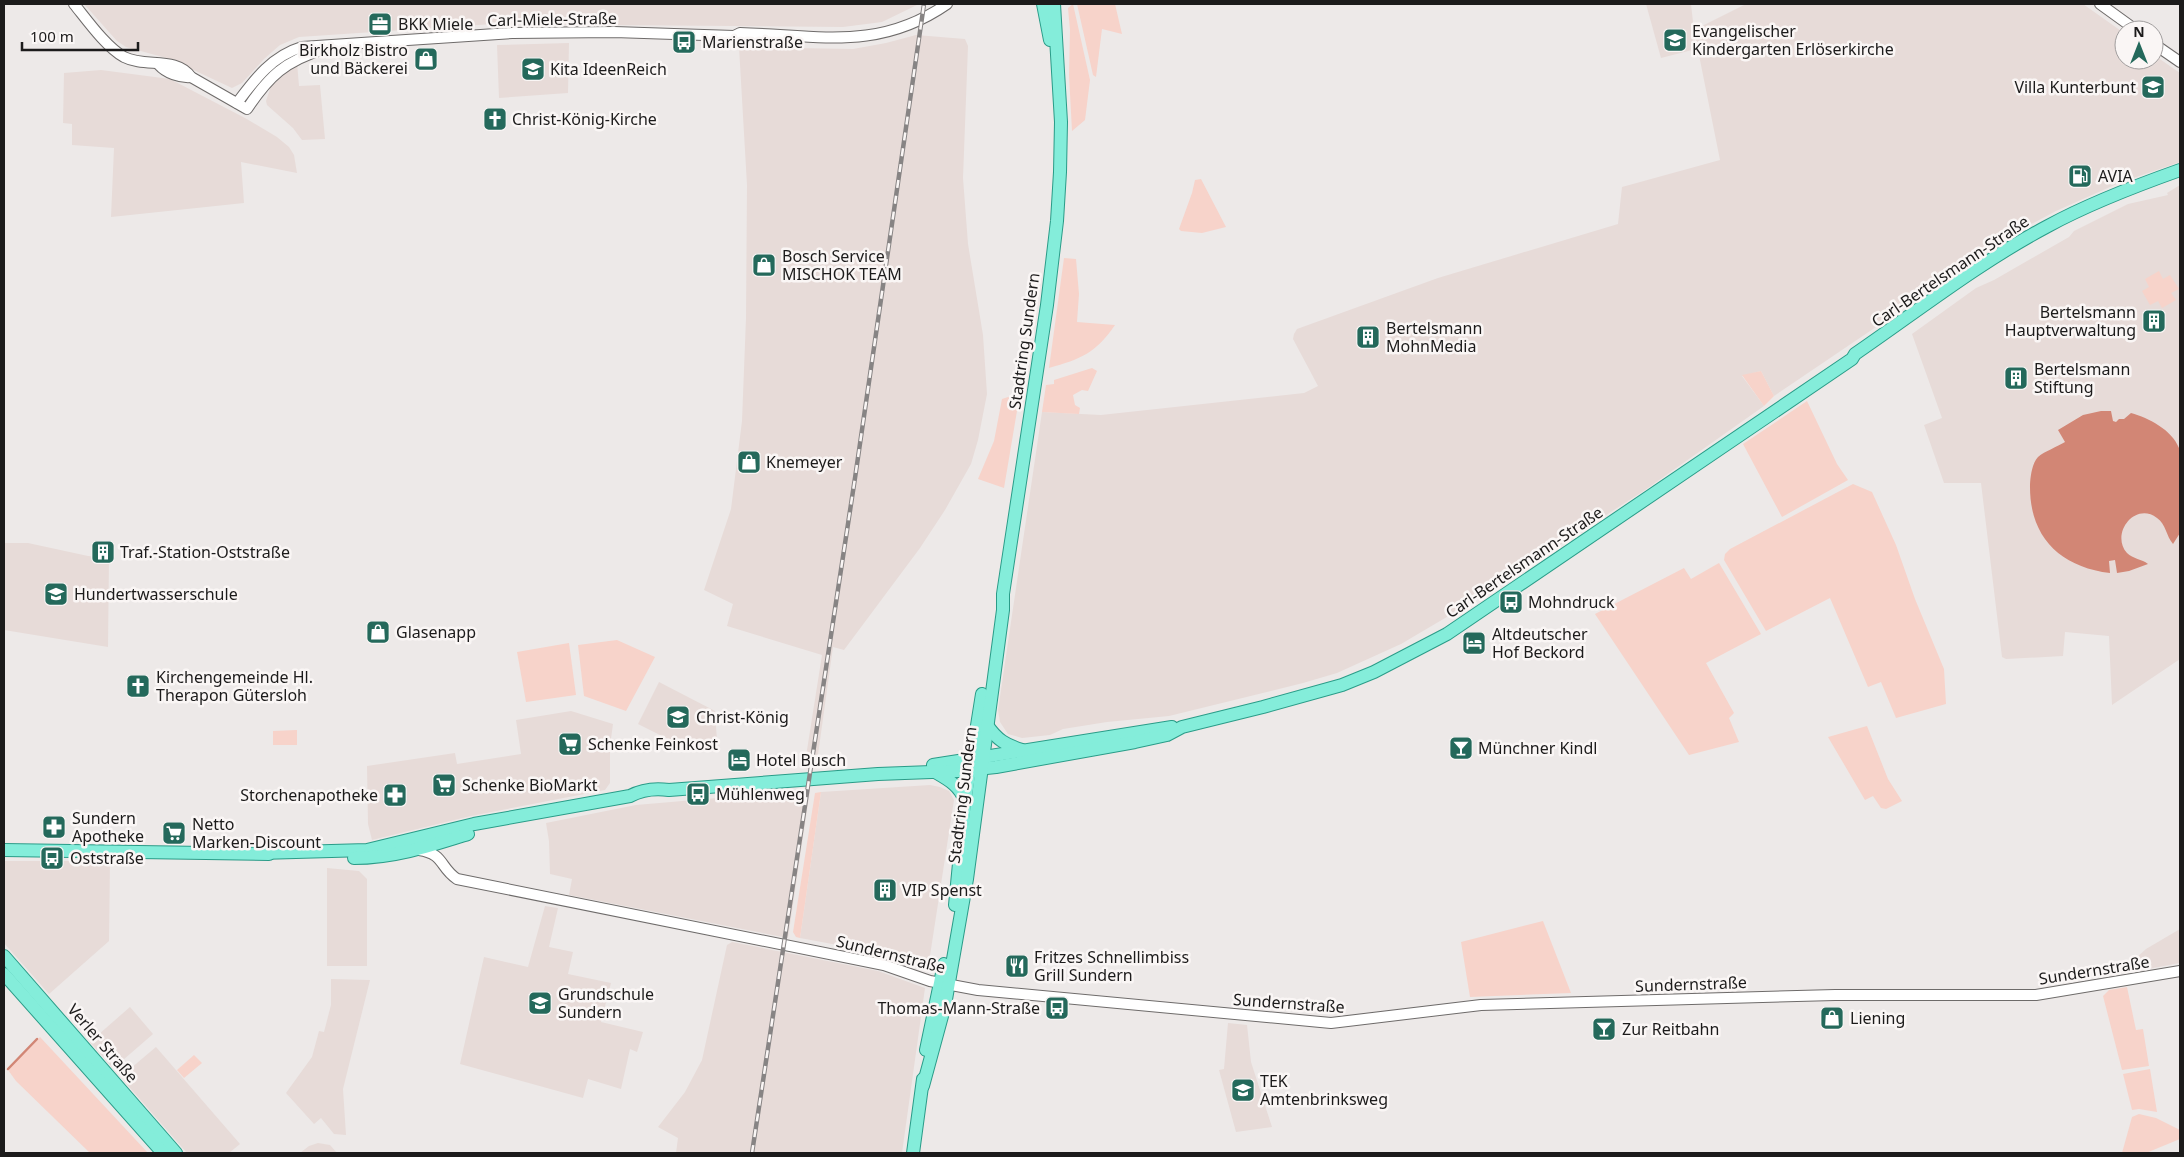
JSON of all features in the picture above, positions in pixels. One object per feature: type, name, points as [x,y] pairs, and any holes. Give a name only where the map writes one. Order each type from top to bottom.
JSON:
[{"type":"main road","name":"Stadtring Sundern","points":[[1043,4],[1059,91]]},
{"type":"main road","name":"Stadtring Sundern","points":[[913,1153],[923,1086],[939,1032],[955,908],[965,801],[987,725],[1003,610],[1003,594],[1047,305],[1057,221],[1060,172],[1059,91],[1054,4]]},
{"type":"main road","name":"Carl-Bertelsmann-Straße","points":[[1853,359],[1856,354],[1962,279],[2034,234],[2115,194],[2180,170]]},
{"type":"main road","name":"Carl-Bertelsmann-Straße","points":[[878,774],[935,772],[977,764],[1023,751],[1164,727],[1182,727],[1342,685],[1381,668],[1447,634],[1853,359],[1860,357],[1966,284],[2036,240],[2088,214],[2180,177]]},
{"type":"main road","name":"Stadtring Sundern","points":[[944,984],[967,879],[989,650],[997,609],[1003,594]]},
{"type":"main road","points":[[987,725],[1001,741],[1023,751]]},
{"type":"main road","name":"Carl-Bertelsmann-Straße","points":[[260,853],[367,850],[474,824],[630,796],[659,795],[669,790],[878,774],[977,764],[1135,742],[1167,735],[1182,727]]},
{"type":"main road","points":[[935,772],[953,782],[962,792],[965,801]]},
{"type":"main road","name":"Carl-Bertelsmann-Straße","points":[[4,850],[260,853],[372,858],[419,850],[530,815]]},
{"type":"main road","name":"Verler Straße","points":[[4,956],[176,1153]]},
{"type":"main road","name":"Verler Straße","points":[[4,974],[163,1153]]},
{"type":"street","points":[[74,4],[116,52],[131,60],[159,65],[166,63],[187,71],[191,77],[237,103]]},
{"type":"street","name":"Carl-Miele-Straße","points":[[928,15],[938,4]]},
{"type":"street","name":"Carl-Miele-Straße","points":[[340,45],[304,55],[287,64],[276,72],[263,86],[247,109],[237,103],[264,69],[281,56],[302,47],[522,32],[614,32],[734,36],[740,33],[784,34],[795,38],[843,38],[876,35],[902,27],[947,4]]},
{"type":"street","points":[[2100,4],[2122,20]]},
{"type":"street","points":[[2164,51],[2180,62]]},
{"type":"street","name":"Sundernstraße","points":[[419,850],[437,855],[449,872],[457,879],[884,965],[944,984],[1036,996],[1331,1023],[1482,1005],[1820,995],[2036,995],[2180,971]]},
{"type":"shaded area","points":[[84,4],[919,4],[882,22],[843,27],[493,24],[299,37],[280,45],[242,83],[232,88],[170,59],[126,47],[117,41]]},
{"type":"shaded area","points":[[1073,4],[1090,80],[1085,120],[1072,131],[1068,8]]},
{"type":"shaded area","points":[[1077,4],[1115,4],[1122,34],[1102,29],[1096,77],[1093,75]]},
{"type":"shaded area","name":"Evangelischer Kindergarten Erlöserkirche","points":[[1646,4],[1691,4],[1696,49],[1661,58]]},
{"type":"shaded area","points":[[1746,4],[2083,4],[2114,26],[2114,70],[2164,70],[2164,62],[2180,73],[2180,162],[2119,183],[2056,211],[2018,231],[1774,396],[1761,371],[1742,376],[1764,406],[1645,490],[1457,611],[1401,644],[1337,673],[1169,716],[1107,722],[1063,729],[1050,735],[1022,738],[1008,734],[1000,722],[998,710],[1042,412],[1101,415],[1304,393],[1318,386],[1293,339],[1297,329],[1438,278],[1618,224],[1622,187],[1720,160],[1694,30]]},
{"type":"shaded area","points":[[916,35],[965,39],[968,46],[963,178],[968,244],[983,335],[987,394],[971,464],[945,510],[920,548],[844,650],[833,647],[816,769],[804,769],[822,655],[727,626],[733,604],[704,590],[731,509],[742,421],[746,318],[747,185],[739,47],[853,49]]},
{"type":"shaded area","name":"Kita IdeenReich","points":[[569,43],[568,93],[499,98],[497,45]]},
{"type":"shaded area","points":[[297,63],[299,86],[320,85],[325,139],[302,140],[293,128],[267,105],[266,101],[271,86]]},
{"type":"shaded area","points":[[101,70],[170,79],[245,118],[277,137],[289,147],[294,155],[297,173],[241,162],[244,203],[111,217],[114,148],[72,145],[72,124],[63,123],[64,73]]},
{"type":"shaded area","points":[[1201,179],[1226,227],[1202,233],[1181,231],[1179,229],[1195,180]]},
{"type":"shaded area","points":[[2180,185],[2180,659],[2112,705],[2109,636],[2065,632],[2063,656],[2006,659],[2002,657],[1981,483],[1944,483],[1924,425],[1942,418],[1912,334],[1976,288],[1994,280],[2069,237],[2074,231],[2128,204],[2168,195],[2167,193]]},
{"type":"shaded area","points":[[1064,258],[1076,259],[1079,294],[1077,322],[1115,325],[1108,335],[1087,354],[1049,368]]},
{"type":"shaded area","points":[[2159,271],[2163,279],[2170,275],[2179,289],[2171,293],[2176,300],[2162,308],[2158,301],[2150,305],[2142,291],[2149,287],[2145,279]]},
{"type":"shaded area","points":[[1092,368],[1097,371],[1088,391],[1082,390],[1073,395],[1075,405],[1080,408],[1079,414],[1042,412],[1046,385],[1054,384],[1054,380]]},
{"type":"shaded area","points":[[1761,371],[1774,396],[1764,406],[1742,375]]},
{"type":"shaded area","points":[[1020,393],[1004,488],[978,479],[994,441],[1002,399]]},
{"type":"shaded area","points":[[1807,401],[1837,464],[1848,480],[1782,517],[1743,444]]},
{"type":"shaded area","points":[[2111,411],[2113,421],[2116,422],[2119,419],[2124,419],[2131,413],[2145,418],[2165,430],[2171,436],[2179,448],[2180,454],[2180,533],[2173,544],[2162,523],[2157,518],[2149,514],[2133,517],[2123,529],[2121,537],[2123,545],[2129,555],[2148,564],[2117,573],[2115,560],[2109,561],[2110,573],[2092,570],[2063,557],[2042,535],[2031,505],[2030,479],[2033,467],[2038,457],[2065,442],[2058,430],[2083,415]]},
{"type":"shaded area","points":[[1853,484],[1872,492],[1896,545],[1915,599],[1944,669],[1946,704],[1896,718],[1881,682],[1868,687],[1830,598],[1766,631],[1724,560],[1725,554],[1730,549]]},
{"type":"shaded area","name":"Hundertwasserschule","points":[[4,543],[28,543],[88,556],[109,558],[108,647],[4,630]]},
{"type":"shaded area","points":[[1719,563],[1761,634],[1706,663],[1734,713],[1729,718],[1739,742],[1689,755],[1595,614],[1684,568],[1691,579]]},
{"type":"shaded area","points":[[617,640],[655,657],[626,711],[584,696],[578,645]]},
{"type":"shaded area","points":[[569,643],[576,695],[526,702],[517,652]]},
{"type":"shaded area","name":"Christ-König","points":[[659,682],[715,711],[717,741],[672,741],[638,724]]},
{"type":"shaded area","points":[[571,711],[613,724],[610,746],[610,783],[605,790],[471,816],[372,840],[368,824],[367,766],[455,753],[457,764],[521,754],[516,720]]},
{"type":"shaded area","points":[[1867,726],[1888,779],[1902,801],[1886,809],[1881,808],[1873,796],[1865,800],[1828,737]]},
{"type":"shaded area","points":[[297,730],[297,745],[273,745],[273,731]]},
{"type":"shaded area","points":[[930,785],[949,791],[954,800],[929,962],[800,938],[821,792]]},
{"type":"shaded area","points":[[810,790],[788,938],[569,895],[572,879],[550,874],[549,841],[546,823],[636,805]]},
{"type":"shaded area","points":[[821,792],[800,938],[796,937],[793,932],[815,793]]},
{"type":"shaded area","points":[[4,861],[110,861],[109,941],[49,994],[4,943]]},
{"type":"shaded area","points":[[327,868],[359,871],[367,879],[367,966],[327,966]]},
{"type":"shaded area","name":"Grundschule Sundern","points":[[545,906],[558,908],[549,947],[573,952],[568,974],[611,983],[601,1022],[643,1032],[637,1052],[630,1049],[621,1089],[588,1079],[583,1098],[460,1064],[484,957],[528,967]]},
{"type":"shaded area","points":[[1543,921],[1571,993],[1470,997],[1461,942]]},
{"type":"shaded area","points":[[2180,929],[2180,963],[2137,971],[2133,968],[2134,960],[2146,949]]},
{"type":"shaded area","points":[[732,942],[878,971],[925,988],[902,1153],[676,1153],[678,1138],[658,1127],[685,1092],[702,1060],[727,945]]},
{"type":"shaded area","points":[[331,979],[370,980],[343,1089],[346,1135],[334,1134],[321,1118],[314,1124],[286,1093],[312,1057],[319,1031],[324,1032],[331,1005]]},
{"type":"shaded area","points":[[2127,987],[2136,1030],[2143,1029],[2149,1066],[2122,1070],[2103,996],[2109,990]]},
{"type":"shaded area","points":[[130,1007],[153,1034],[116,1066],[112,1067],[90,1042]]},
{"type":"shaded area","name":"TEK Amtenbrinksweg","points":[[1228,1023],[1247,1025],[1251,1062],[1272,1127],[1236,1132],[1219,1070],[1224,1069]]},
{"type":"shaded area","points":[[40,1037],[148,1153],[90,1153],[16,1081],[8,1070]]},
{"type":"shaded area","points":[[156,1047],[240,1144],[229,1153],[187,1153],[124,1081],[124,1074]]},
{"type":"shaded area","points":[[194,1055],[202,1063],[184,1078],[177,1070]]},
{"type":"shaded area","points":[[2150,1069],[2157,1112],[2139,1109],[2132,1110],[2123,1074]]},
{"type":"shaded area","points":[[2139,1114],[2156,1118],[2180,1130],[2180,1139],[2146,1153],[2122,1153],[2132,1117]]},
{"type":"shaded area","points":[[318,1143],[330,1145],[337,1153],[300,1153],[309,1146]]},
{"type":"waterway","points":[[8,1069],[37,1039]]},
{"type":"railway","points":[[752,1153],[855,478],[924,4]]},
{"type":"place","name":"BKK Miele","points":[[380,24]]},
{"type":"place","name":"Evangelischer Kindergarten Erlöserkirche","points":[[1675,40]]},
{"type":"place","name":"Marienstraße","points":[[684,42]]},
{"type":"place","name":"Birkholz Bistro und Bäckerei","points":[[426,59]]},
{"type":"place","name":"Kita IdeenReich","points":[[533,69]]},
{"type":"place","name":"Villa Kunterbunt","points":[[2153,87]]},
{"type":"place","name":"Christ-König-Kirche","points":[[495,119]]},
{"type":"place","name":"AVIA","points":[[2080,176]]},
{"type":"place","name":"Bosch Service MISCHOK TEAM","points":[[764,265]]},
{"type":"place","name":"Bertelsmann Hauptverwaltung","points":[[2154,321]]},
{"type":"place","name":"Bertelsmann MohnMedia","points":[[1368,337]]},
{"type":"place","name":"Bertelsmann Stiftung","points":[[2016,378]]},
{"type":"place","name":"Knemeyer","points":[[749,462]]},
{"type":"place","name":"Traf.-Station-Oststraße","points":[[103,552]]},
{"type":"place","name":"Hundertwasserschule","points":[[56,594]]},
{"type":"place","name":"Mohndruck","points":[[1511,602]]},
{"type":"place","name":"Glasenapp","points":[[378,632]]},
{"type":"place","name":"Altdeutscher Hof Beckord","points":[[1474,643]]},
{"type":"place","name":"Kirchengemeinde Hl. Therapon Gütersloh","points":[[138,686]]},
{"type":"place","name":"Christ-König","points":[[678,717]]},
{"type":"place","name":"Schenke Feinkost","points":[[570,744]]},
{"type":"place","name":"Münchner Kindl","points":[[1461,748]]},
{"type":"place","name":"Hotel Busch","points":[[739,760]]},
{"type":"place","name":"Schenke BioMarkt","points":[[444,785]]},
{"type":"place","name":"Mühlenweg","points":[[698,794]]},
{"type":"place","name":"Storchenapotheke","points":[[395,795]]},
{"type":"place","name":"Sundern Apotheke","points":[[54,827]]},
{"type":"place","name":"Netto Marken-Discount","points":[[174,833]]},
{"type":"place","name":"Oststraße","points":[[52,858]]},
{"type":"place","name":"VIP Spenst","points":[[885,890]]},
{"type":"place","name":"Fritzes Schnellimbiss Grill Sundern","points":[[1017,966]]},
{"type":"place","name":"Grundschule Sundern","points":[[540,1003]]},
{"type":"place","name":"Thomas-Mann-Straße","points":[[1057,1008]]},
{"type":"place","name":"Liening","points":[[1832,1018]]},
{"type":"place","name":"Zur Reitbahn","points":[[1604,1029]]},
{"type":"place","name":"TEK Amtenbrinksweg","points":[[1243,1090]]}]
